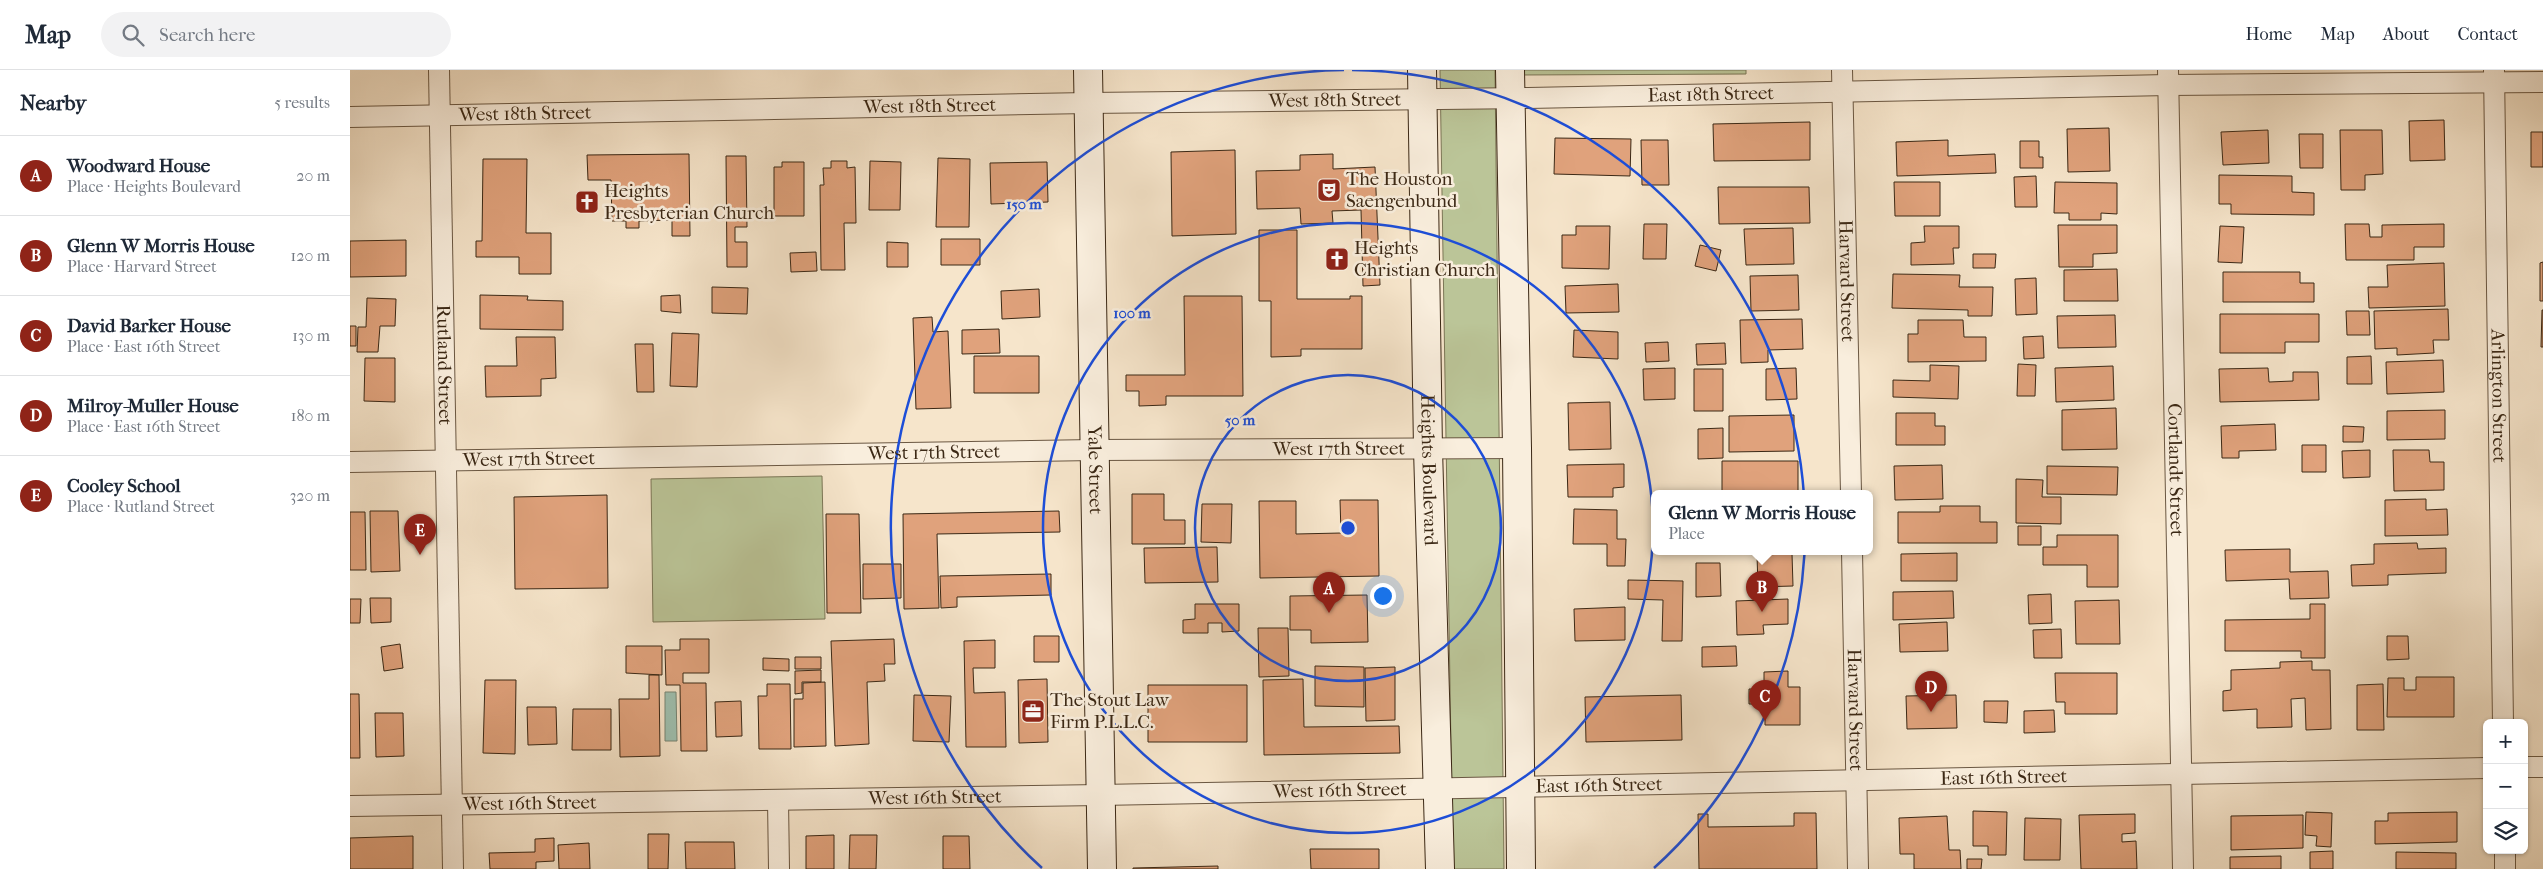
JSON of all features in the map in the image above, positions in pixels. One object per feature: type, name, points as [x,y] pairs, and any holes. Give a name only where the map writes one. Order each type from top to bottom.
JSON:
[{"type":"main road","name":"Yale Street","points":[[1088,70],[1102,869]]},
{"type":"main road","name":"Heights Boulevard","points":[[1422,70],[1428,448],[1440,869]]},
{"type":"main road","points":[[1510,70],[1517,448],[1521,869]]},
{"type":"street","name":"Rutland Street","points":[[439,70],[453,869]]},
{"type":"street","name":"Harvard Street","points":[[1842,70],[1851,490]]},
{"type":"street","name":"East 18th Street","points":[[1510,98],[1843,91],[2168,78],[2494,76],[2543,82]]},
{"type":"street","name":"Arlington Street","points":[[2494,76],[2503,719]]},
{"type":"street","name":"Cortlandt Street","points":[[2168,78],[2183,869]]},
{"type":"street","name":"West 18th Street","points":[[350,117],[1088,103],[1510,98]]},
{"type":"street","name":"West 17th Street","points":[[350,462],[1094,450],[1517,448]]},
{"type":"street","name":"Harvard Street","points":[[1852,555],[1858,869]]},
{"type":"street","points":[[2528,767],[2543,767]]},
{"type":"street","name":"East 16th Street","points":[[1520,786],[2483,768]]},
{"type":"street","name":"West 16th Street","points":[[350,806],[1520,786]]},
{"type":"street","points":[[778,800],[779,869]]},
{"type":"street","points":[[2505,854],[2505,869]]},
{"type":"shaded area","points":[[1440,70],[1495,70],[1504,869],[1453,869]]},
{"type":"shaded area","points":[[1520,70],[1746,70],[1746,74],[1520,75]]},
{"type":"shaded area","points":[[822,476],[825,619],[653,622],[651,479]]},
{"type":"shaded area","points":[[665,692],[676,692],[677,741],[665,741]]},
{"type":"building","points":[[2444,120],[2445,160],[2410,161],[2409,121]]},
{"type":"building","points":[[1810,122],[1810,160],[1714,161],[1713,124]]},
{"type":"building","points":[[2109,128],[2110,171],[2068,172],[2067,129]]},
{"type":"building","points":[[2268,130],[2269,163],[2223,165],[2221,132]]},
{"type":"building","points":[[2340,130],[2382,130],[2383,174],[2365,175],[2365,190],[2341,190]]},
{"type":"building","points":[[2531,132],[2543,132],[2543,167],[2531,167]]},
{"type":"building","points":[[2299,134],[2323,134],[2323,168],[2300,168]]},
{"type":"building","points":[[1555,138],[1631,139],[1630,176],[1554,174]]},
{"type":"building","points":[[1641,140],[1668,140],[1669,185],[1642,185]]},
{"type":"building","points":[[1948,140],[1948,156],[1995,154],[1996,173],[1897,176],[1896,142]]},
{"type":"building","points":[[2020,141],[2039,141],[2039,157],[2043,157],[2043,168],[2020,168]]},
{"type":"building","points":[[1235,150],[1236,234],[1172,236],[1171,152]]},
{"type":"building","points":[[689,154],[690,236],[672,236],[672,220],[639,221],[639,228],[626,228],[626,221],[612,221],[611,180],[588,180],[587,155]]},
{"type":"building","points":[[1333,154],[1333,169],[1375,167],[1380,285],[1363,286],[1361,210],[1332,211],[1333,223],[1301,224],[1300,208],[1257,209],[1256,171],[1300,170],[1300,155]]},
{"type":"building","points":[[726,156],[746,156],[747,227],[735,227],[735,242],[747,242],[747,267],[727,267]]},
{"type":"building","points":[[938,158],[970,159],[969,227],[936,227]]},
{"type":"building","points":[[483,159],[527,159],[526,233],[551,233],[551,274],[519,274],[519,257],[476,257],[476,241],[482,241]]},
{"type":"building","points":[[831,161],[847,161],[847,168],[855,167],[856,223],[844,223],[845,270],[821,270],[820,185],[824,185],[823,168],[831,168]]},
{"type":"building","points":[[870,161],[901,162],[900,210],[869,210]]},
{"type":"building","points":[[782,162],[804,162],[804,216],[774,216],[774,167],[782,167]]},
{"type":"building","points":[[1047,162],[1048,202],[991,204],[990,163]]},
{"type":"building","points":[[2219,175],[2292,176],[2292,192],[2314,193],[2314,215],[2231,214],[2231,204],[2219,204]]},
{"type":"building","points":[[2036,176],[2037,207],[2015,207],[2014,177]]},
{"type":"building","points":[[1894,182],[1940,182],[1940,216],[1895,216]]},
{"type":"building","points":[[2055,182],[2117,183],[2117,214],[2101,213],[2101,220],[2069,220],[2069,213],[2054,213]]},
{"type":"building","points":[[1718,187],[1809,187],[1810,223],[1719,224]]},
{"type":"building","points":[[1644,224],[1667,224],[1666,259],[1643,259]]},
{"type":"building","points":[[2345,224],[2369,224],[2370,237],[2382,237],[2382,225],[2444,224],[2444,247],[2414,247],[2414,260],[2346,260]]},
{"type":"building","points":[[2058,225],[2117,225],[2117,253],[2093,254],[2093,267],[2059,267]]},
{"type":"building","points":[[1576,226],[1610,226],[1609,269],[1562,268],[1562,235],[1576,235]]},
{"type":"building","points":[[1924,226],[1959,226],[1959,248],[1953,248],[1954,264],[1911,265],[1911,243],[1925,242]]},
{"type":"building","points":[[2220,226],[2244,227],[2242,263],[2218,262]]},
{"type":"building","points":[[1793,228],[1794,264],[1746,265],[1744,229]]},
{"type":"building","points":[[1259,230],[1297,230],[1297,299],[1350,299],[1350,296],[1362,296],[1362,349],[1301,349],[1301,356],[1271,357],[1271,301],[1259,301]]},
{"type":"building","points":[[941,239],[980,239],[980,265],[941,265]]},
{"type":"building","points":[[406,240],[406,276],[350,277],[350,241]]},
{"type":"building","points":[[887,242],[908,243],[908,267],[887,267]]},
{"type":"building","points":[[1700,245],[1721,250],[1716,271],[1695,266]]},
{"type":"building","points":[[816,252],[817,271],[791,272],[790,253]]},
{"type":"building","points":[[1973,254],[1996,254],[1995,268],[1973,268]]},
{"type":"building","points":[[2543,262],[2543,301],[2540,301],[2540,263]]},
{"type":"building","points":[[2444,263],[2445,306],[2369,308],[2368,287],[2388,287],[2387,265]]},
{"type":"building","points":[[2117,269],[2118,301],[2064,301],[2064,270]]},
{"type":"building","points":[[2223,272],[2300,272],[2300,283],[2314,283],[2314,302],[2223,302]]},
{"type":"building","points":[[1893,274],[1960,275],[1959,287],[1993,287],[1992,316],[1968,316],[1968,310],[1892,308]]},
{"type":"building","points":[[1798,275],[1799,310],[1751,311],[1750,276]]},
{"type":"building","points":[[2036,278],[2037,314],[2016,315],[2015,279]]},
{"type":"building","points":[[1618,284],[1619,312],[1566,313],[1565,286]]},
{"type":"building","points":[[712,287],[748,288],[747,314],[712,313]]},
{"type":"building","points":[[1039,289],[1040,317],[1002,319],[1001,291]]},
{"type":"building","points":[[480,295],[528,296],[527,300],[563,301],[563,330],[480,329]]},
{"type":"building","points":[[680,295],[681,313],[661,311],[661,296]]},
{"type":"building","points":[[1184,296],[1242,296],[1243,396],[1166,396],[1166,405],[1139,406],[1139,391],[1126,391],[1126,375],[1185,375]]},
{"type":"building","points":[[367,298],[396,299],[395,326],[380,326],[378,352],[357,352],[358,327],[366,327]]},
{"type":"building","points":[[2448,309],[2449,340],[2433,340],[2434,353],[2397,355],[2397,348],[2375,349],[2374,311]]},
{"type":"building","points":[[2542,310],[2543,347],[2541,347]]},
{"type":"building","points":[[2346,311],[2369,311],[2370,335],[2347,335]]},
{"type":"building","points":[[2220,314],[2319,314],[2319,342],[2285,342],[2285,353],[2220,353]]},
{"type":"building","points":[[2115,315],[2116,347],[2058,348],[2057,316]]},
{"type":"building","points":[[932,317],[933,332],[948,331],[951,408],[916,409],[913,318]]},
{"type":"building","points":[[1802,319],[1803,349],[1768,350],[1768,362],[1741,363],[1740,320]]},
{"type":"building","points":[[1918,320],[1963,320],[1964,337],[1986,337],[1986,361],[1908,362],[1908,334],[1918,334]]},
{"type":"building","points":[[350,326],[356,326],[356,346],[350,346]]},
{"type":"building","points":[[999,329],[1000,353],[962,354],[962,330]]},
{"type":"building","points":[[1574,330],[1618,332],[1618,359],[1573,357]]},
{"type":"building","points":[[672,333],[699,334],[697,387],[670,386]]},
{"type":"building","points":[[2043,336],[2044,358],[2024,359],[2023,337]]},
{"type":"building","points":[[516,337],[555,337],[556,378],[541,379],[541,396],[486,397],[485,366],[517,366]]},
{"type":"building","points":[[1668,342],[1669,361],[1646,362],[1645,343]]},
{"type":"building","points":[[1725,343],[1726,364],[1697,365],[1696,344]]},
{"type":"building","points":[[635,344],[653,344],[654,392],[637,392]]},
{"type":"building","points":[[974,356],[1039,356],[1039,393],[974,393]]},
{"type":"building","points":[[2371,356],[2372,384],[2347,384],[2347,357]]},
{"type":"building","points":[[365,358],[395,358],[395,402],[364,401]]},
{"type":"building","points":[[2443,360],[2444,392],[2387,394],[2386,362]]},
{"type":"building","points":[[2018,364],[2036,365],[2035,396],[2017,396]]},
{"type":"building","points":[[1930,365],[1959,366],[1958,399],[1893,397],[1893,380],[1930,381]]},
{"type":"building","points":[[2113,366],[2114,400],[2056,402],[2055,368]]},
{"type":"building","points":[[1675,368],[1675,399],[1644,400],[1643,369]]},
{"type":"building","points":[[1796,368],[1797,399],[1766,400],[1766,369]]},
{"type":"building","points":[[2268,368],[2269,382],[2293,381],[2293,372],[2318,372],[2319,400],[2220,402],[2219,369]]},
{"type":"building","points":[[1694,369],[1723,369],[1723,411],[1694,411]]},
{"type":"building","points":[[1610,402],[1611,449],[1569,450],[1568,403]]},
{"type":"building","points":[[2116,408],[2117,449],[2062,450],[2062,410]]},
{"type":"building","points":[[2445,410],[2445,439],[2387,440],[2387,411]]},
{"type":"building","points":[[1896,413],[1935,413],[1935,426],[1945,426],[1945,445],[1896,445]]},
{"type":"building","points":[[1794,415],[1794,451],[1729,452],[1729,416]]},
{"type":"building","points":[[2275,424],[2276,450],[2239,451],[2239,458],[2222,458],[2221,426]]},
{"type":"building","points":[[2343,426],[2364,427],[2363,442],[2343,442]]},
{"type":"building","points":[[1723,428],[1723,458],[1698,459],[1698,429]]},
{"type":"building","points":[[2302,445],[2326,445],[2326,472],[2302,472]]},
{"type":"building","points":[[2370,450],[2370,477],[2343,478],[2342,451]]},
{"type":"building","points":[[2393,450],[2429,450],[2430,462],[2444,462],[2444,490],[2394,491]]},
{"type":"building","points":[[1722,461],[1798,461],[1798,490],[1722,490]]},
{"type":"building","points":[[1624,464],[1624,487],[1613,488],[1613,497],[1568,497],[1567,465]]},
{"type":"building","points":[[1942,465],[1943,499],[1895,500],[1894,466]]},
{"type":"building","points":[[2047,466],[2118,467],[2117,495],[2047,494]]},
{"type":"building","points":[[2016,479],[2043,480],[2042,497],[2061,497],[2061,524],[2016,523]]},
{"type":"building","points":[[1132,494],[1164,494],[1164,520],[1185,520],[1185,544],[1132,544]]},
{"type":"building","points":[[607,495],[608,588],[515,589],[514,497]]},
{"type":"building","points":[[2426,499],[2426,510],[2447,509],[2448,535],[2385,536],[2385,500]]},
{"type":"building","points":[[1340,500],[1378,500],[1379,576],[1260,578],[1259,501],[1296,501],[1296,534],[1341,533]]},
{"type":"building","points":[[1202,504],[1232,504],[1231,543],[1201,542]]},
{"type":"building","points":[[1940,506],[1980,506],[1980,522],[1997,522],[1997,543],[1898,543],[1898,512],[1940,512]]},
{"type":"building","points":[[1574,509],[1617,510],[1617,539],[1626,539],[1625,566],[1607,566],[1607,544],[1573,544]]},
{"type":"building","points":[[370,511],[398,511],[400,571],[371,572]]},
{"type":"building","points":[[1059,511],[1060,532],[937,534],[939,608],[904,609],[903,514]]},
{"type":"building","points":[[350,512],[365,512],[366,570],[350,570]]},
{"type":"building","points":[[826,514],[859,514],[861,613],[827,613]]},
{"type":"building","points":[[2018,526],[2041,526],[2041,545],[2018,545]]},
{"type":"building","points":[[2057,535],[2118,535],[2118,587],[2087,587],[2087,565],[2043,565],[2043,547],[2057,547]]},
{"type":"building","points":[[2417,543],[2418,549],[2446,548],[2446,573],[2388,575],[2388,585],[2352,586],[2351,565],[2374,564],[2374,544]]},
{"type":"building","points":[[1217,547],[1218,582],[1145,583],[1144,548]]},
{"type":"building","points":[[2290,549],[2290,572],[2328,571],[2329,598],[2290,599],[2289,579],[2226,581],[2225,550]]},
{"type":"building","points":[[1957,553],[1957,581],[1901,581],[1901,554]]},
{"type":"building","points":[[1757,555],[1792,555],[1793,586],[1758,587]]},
{"type":"building","points":[[1696,563],[1720,563],[1721,596],[1696,597]]},
{"type":"building","points":[[863,564],[901,564],[901,598],[863,599]]},
{"type":"building","points":[[1051,574],[1051,595],[957,597],[957,607],[941,608],[940,576]]},
{"type":"building","points":[[1628,580],[1683,581],[1682,641],[1662,641],[1663,600],[1628,599]]},
{"type":"building","points":[[1953,591],[1954,618],[1893,620],[1893,592]]},
{"type":"building","points":[[2051,594],[2052,623],[2029,624],[2028,595]]},
{"type":"building","points":[[1367,595],[1368,642],[1311,643],[1311,630],[1290,630],[1290,596]]},
{"type":"building","points":[[370,598],[391,598],[391,622],[371,623]]},
{"type":"building","points":[[350,599],[361,599],[360,623],[350,623]]},
{"type":"building","points":[[1788,599],[1788,624],[1763,625],[1764,634],[1737,635],[1736,601]]},
{"type":"building","points":[[2119,600],[2120,644],[2076,644],[2075,601]]},
{"type":"building","points":[[1195,604],[1239,604],[1239,631],[1222,632],[1222,623],[1208,623],[1208,633],[1183,633],[1183,620],[1195,619]]},
{"type":"building","points":[[2310,604],[2325,604],[2325,658],[2301,658],[2301,651],[2225,651],[2225,620],[2310,619]]},
{"type":"building","points":[[1625,607],[1625,640],[1575,641],[1574,609]]},
{"type":"building","points":[[1947,622],[1948,651],[1900,652],[1899,624]]},
{"type":"building","points":[[1258,628],[1288,628],[1289,676],[1259,677]]},
{"type":"building","points":[[2061,629],[2062,658],[2034,658],[2033,630]]},
{"type":"building","points":[[1034,636],[1059,636],[1059,662],[1034,662]]},
{"type":"building","points":[[2387,636],[2408,636],[2409,659],[2387,660]]},
{"type":"building","points":[[680,639],[709,639],[709,673],[683,673],[683,683],[706,683],[707,751],[681,751],[680,685],[666,685],[665,650],[680,650]]},
{"type":"building","points":[[894,639],[895,664],[884,664],[885,681],[867,682],[869,744],[835,746],[831,641]]},
{"type":"building","points":[[995,640],[995,668],[973,668],[974,693],[1005,692],[1006,747],[966,747],[964,641]]},
{"type":"building","points":[[400,644],[403,668],[384,671],[381,647]]},
{"type":"building","points":[[626,646],[662,646],[662,675],[626,673]]},
{"type":"building","points":[[1736,646],[1737,666],[1702,667],[1702,647]]},
{"type":"building","points":[[795,657],[821,657],[821,669],[795,669]]},
{"type":"building","points":[[763,658],[789,659],[789,671],[763,670]]},
{"type":"building","points":[[2312,661],[2312,670],[2330,670],[2331,729],[2306,730],[2305,698],[2291,699],[2292,727],[2257,728],[2257,709],[2223,711],[2223,691],[2231,690],[2231,670],[2280,668],[2280,662]]},
{"type":"building","points":[[1315,666],[1364,667],[1364,707],[1315,706]]},
{"type":"building","points":[[1395,667],[1395,720],[1366,721],[1365,668]]},
{"type":"building","points":[[821,670],[821,682],[802,682],[802,693],[795,694],[795,671]]},
{"type":"building","points":[[1788,671],[1788,687],[1800,687],[1800,725],[1765,725],[1765,704],[1749,704],[1749,689],[1764,689],[1764,672]]},
{"type":"building","points":[[2055,673],[2117,673],[2117,714],[2065,714],[2065,702],[2056,702]]},
{"type":"building","points":[[649,675],[659,675],[660,756],[620,757],[619,699],[649,699]]},
{"type":"building","points":[[2416,677],[2454,677],[2454,717],[2387,717],[2388,678],[2404,678],[2404,690],[2416,690]]},
{"type":"building","name":"The Stout Law Firm P.L.L.C.","points":[[1047,679],[1048,742],[1019,743],[1018,680]]},
{"type":"building","points":[[1303,679],[1304,727],[1399,726],[1400,753],[1264,755],[1263,680]]},
{"type":"building","points":[[485,680],[516,680],[515,754],[483,753]]},
{"type":"building","points":[[825,682],[826,746],[794,747],[794,699],[803,699],[803,683]]},
{"type":"building","points":[[767,684],[790,684],[791,749],[759,749],[758,696],[767,696]]},
{"type":"building","points":[[2383,684],[2384,730],[2357,730],[2357,685]]},
{"type":"building","points":[[1148,685],[1247,685],[1247,742],[1148,742]]},
{"type":"building","points":[[350,694],[359,694],[360,758],[350,758]]},
{"type":"building","points":[[914,695],[951,696],[949,742],[913,741]]},
{"type":"building","points":[[1681,695],[1682,740],[1586,742],[1585,697]]},
{"type":"building","points":[[1956,695],[1957,728],[1907,729],[1906,696]]},
{"type":"building","points":[[741,701],[742,736],[716,737],[715,702]]},
{"type":"building","points":[[1984,701],[2008,701],[2007,723],[1984,722]]},
{"type":"building","points":[[527,707],[556,707],[557,744],[528,745]]},
{"type":"building","points":[[573,709],[611,709],[611,750],[572,750]]},
{"type":"building","points":[[2054,710],[2055,732],[2024,733],[2024,711]]},
{"type":"building","points":[[375,713],[403,713],[404,756],[376,757]]},
{"type":"building","points":[[1973,811],[2007,812],[2006,855],[1988,855],[1988,846],[1973,846]]},
{"type":"building","points":[[2306,812],[2332,813],[2331,847],[2316,846],[2317,836],[2305,835]]},
{"type":"building","points":[[2457,812],[2457,842],[2375,844],[2375,821],[2388,821],[2388,813]]},
{"type":"building","points":[[1794,813],[1816,813],[1817,869],[1699,869],[1698,814],[1708,814],[1708,827],[1794,826]]},
{"type":"building","points":[[2135,814],[2135,833],[2122,834],[2122,842],[2136,841],[2137,869],[2081,869],[2079,815]]},
{"type":"building","points":[[2303,815],[2303,848],[2231,850],[2231,816]]},
{"type":"building","points":[[1947,816],[1949,850],[1960,850],[1961,869],[1914,869],[1914,854],[1900,854],[1899,818]]},
{"type":"building","points":[[2025,818],[2061,819],[2060,860],[2024,860]]},
{"type":"building","points":[[648,834],[669,834],[668,869],[648,869]]},
{"type":"building","points":[[834,835],[834,869],[806,869],[806,836]]},
{"type":"building","points":[[850,835],[877,835],[876,869],[849,869]]},
{"type":"building","points":[[413,836],[413,869],[350,869],[350,838]]},
{"type":"building","points":[[943,836],[969,836],[970,869],[943,869]]},
{"type":"building","points":[[554,838],[554,861],[536,862],[536,869],[490,869],[489,853],[535,852],[535,839]]},
{"type":"building","points":[[685,842],[734,842],[735,869],[686,869]]},
{"type":"building","points":[[589,843],[590,869],[559,869],[558,845]]},
{"type":"building","points":[[1310,849],[1379,849],[1379,869],[1311,869]]},
{"type":"building","points":[[2333,851],[2333,869],[2310,869],[2310,852]]},
{"type":"building","points":[[2396,852],[2456,853],[2456,869],[2396,869]]},
{"type":"building","points":[[2281,856],[2281,869],[2230,869],[2230,857]]},
{"type":"building","points":[[1967,859],[1982,859],[1981,869],[1967,869]]},
{"type":"building","points":[[1218,866],[1218,869],[1133,869],[1133,868]]},
{"type":"place","name":"The Houston Saengenbund","points":[[1329,190]]},
{"type":"place","name":"Heights Presbyterian Church","points":[[587,202]]},
{"type":"place","name":"Heights Christian Church","points":[[1337,259]]},
{"type":"place","name":"Cooley School","points":[[420,555]]},
{"type":"place","name":"Glenn W Morris House","points":[[1762,612]]},
{"type":"place","name":"Woodward House","points":[[1329,613]]},
{"type":"place","name":"The Stout Law Firm P.L.L.C.","points":[[1033,711]]},
{"type":"place","name":"Milroy-Muller House","points":[[1931,712]]},
{"type":"place","name":"David Barker House","points":[[1765,721]]}]
